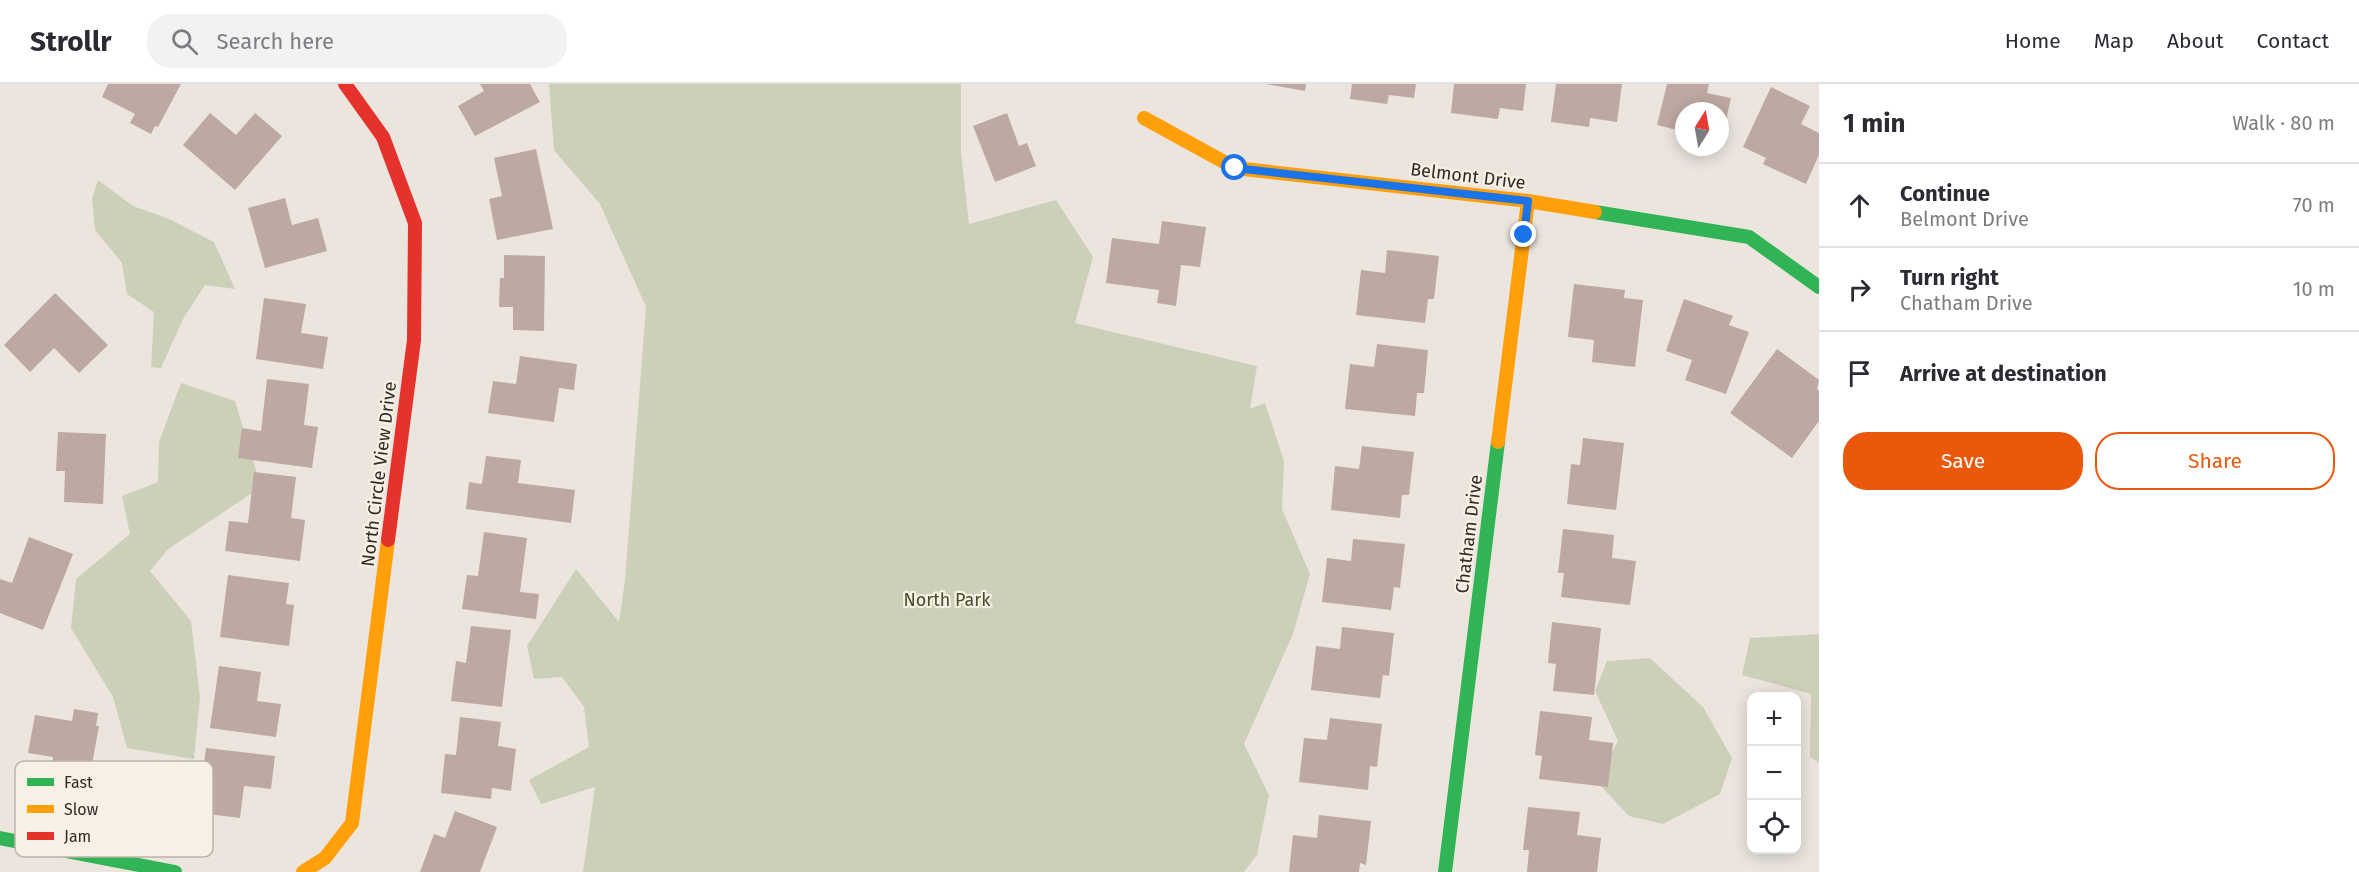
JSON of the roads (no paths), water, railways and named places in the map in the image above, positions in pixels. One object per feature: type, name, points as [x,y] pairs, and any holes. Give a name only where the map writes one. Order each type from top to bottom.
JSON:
[{"type":"street","name":"North Circle View Drive","points":[[307,871],[333,850],[352,823],[414,340],[415,223],[383,137],[345,84]]},
{"type":"street","name":"Belmont Drive","points":[[1144,118],[1235,168],[1528,201],[1749,237],[1819,287]]},
{"type":"street","name":"Chatham Drive","points":[[1445,872],[1528,201]]},
{"type":"street","points":[[0,838],[15,841]]},
{"type":"street","points":[[98,857],[175,872]]},
{"type":"park label","name":"North Park","points":[[947,600]]}]
